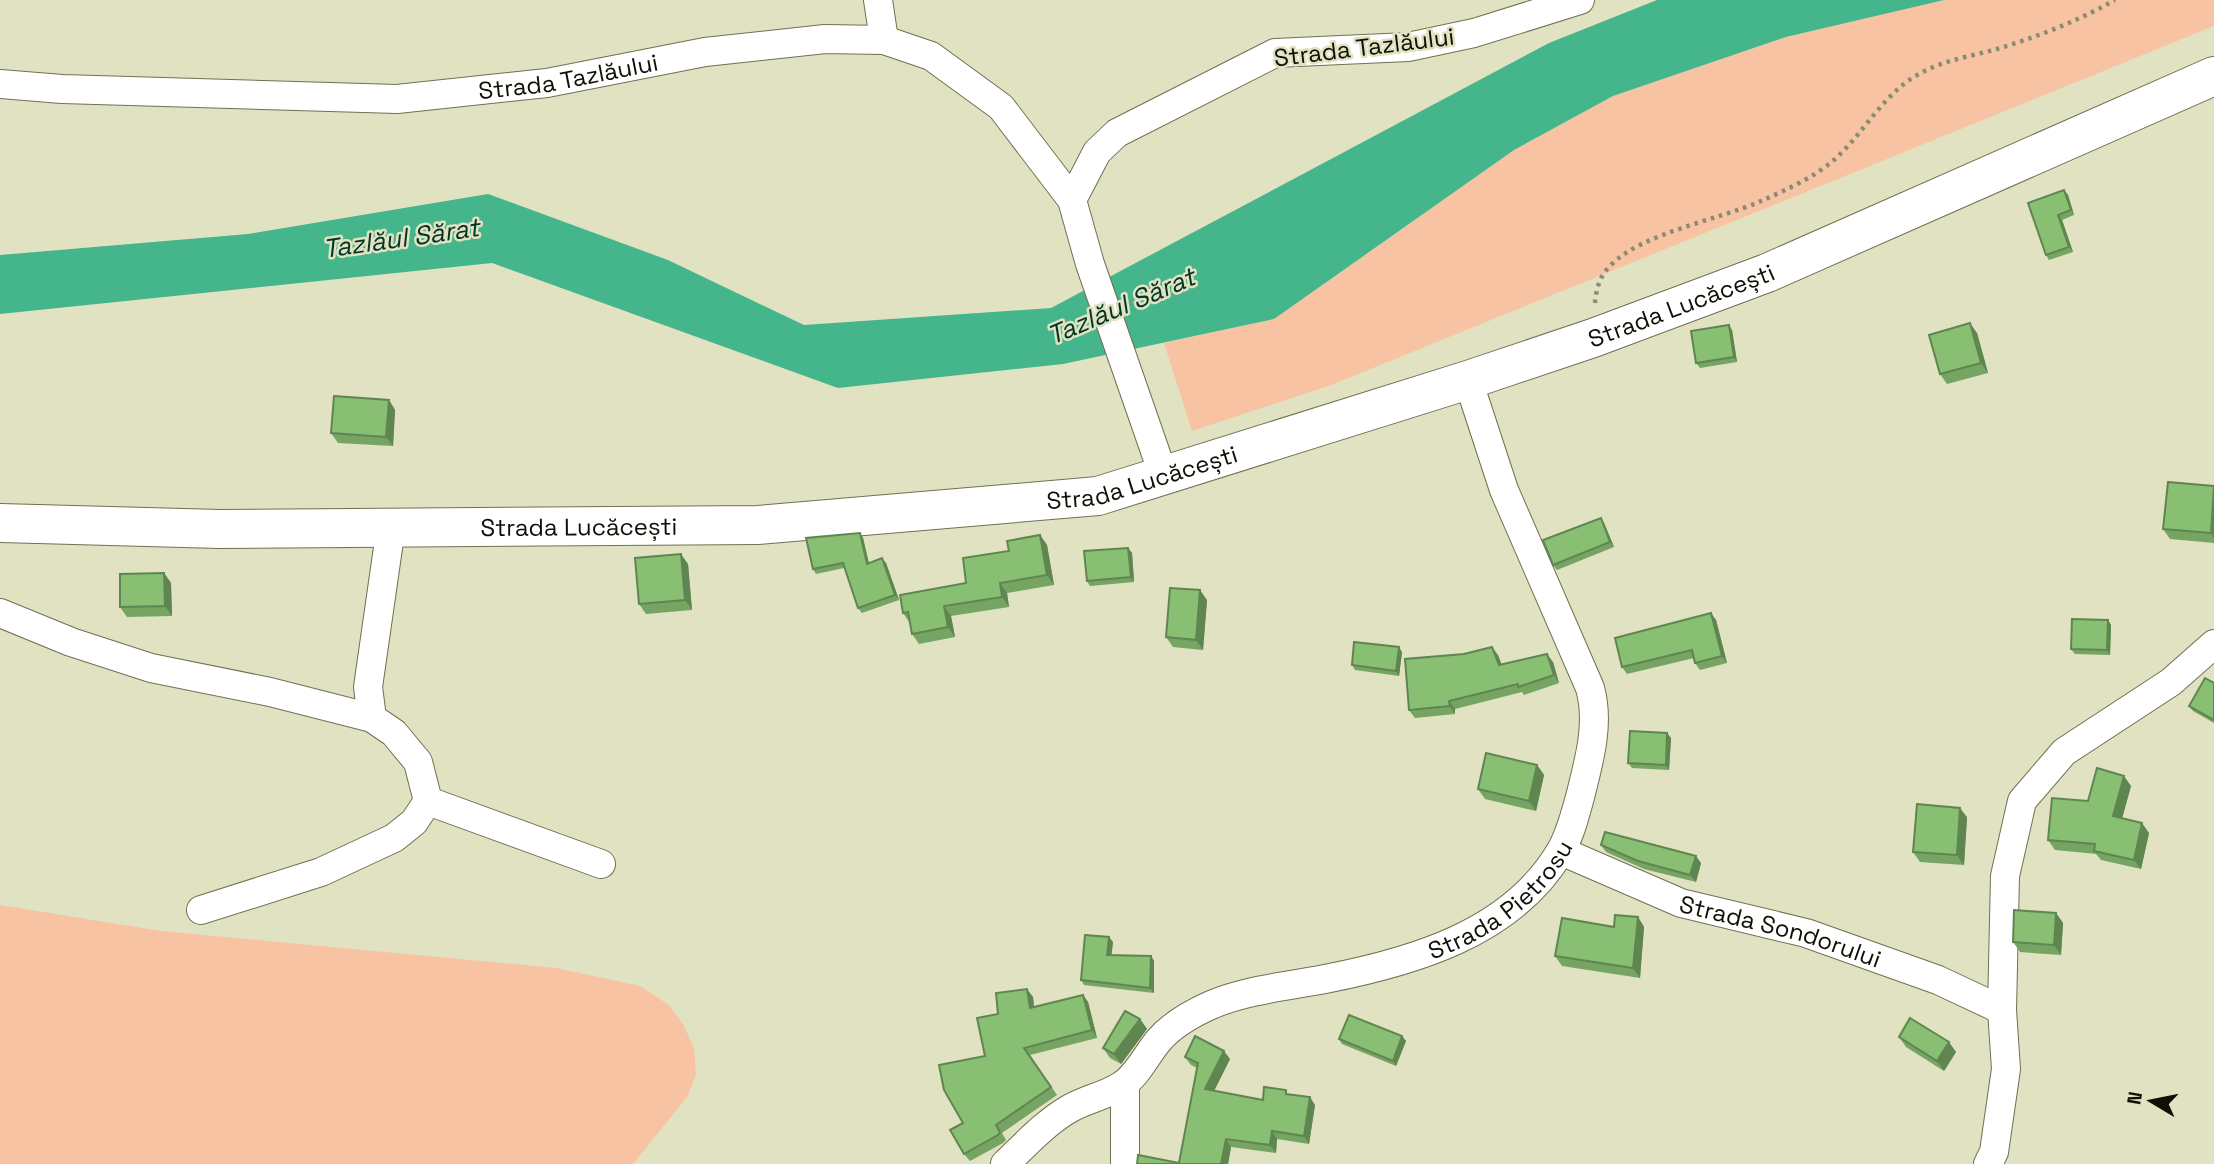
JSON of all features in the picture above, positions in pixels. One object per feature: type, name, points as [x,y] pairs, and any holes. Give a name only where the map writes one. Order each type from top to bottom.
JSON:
[{"type":"main road","name":"Strada Lucăcești","points":[[0,523],[220,528],[758,524],[1098,496],[1468,380],[1593,338],[1767,273],[2214,76]]},
{"type":"street","points":[[878,0],[884,40]]},
{"type":"street","name":"Strada Tazlăului","points":[[1072,200],[1097,152],[1117,133],[1275,53],[1408,47],[1474,33],[1580,0]]},
{"type":"street","name":"Strada Tazlăului","points":[[0,83],[62,89],[397,99],[547,83],[705,52],[825,39],[884,40],[931,56],[1001,107],[1072,200],[1090,264],[1163,474]]},
{"type":"street","name":"Strada Pietrosu","points":[[1004,1164],[1057,1116],[1125,1084],[1161,1038],[1177,1025],[1213,1004],[1382,965],[1440,948],[1497,918],[1534,884],[1561,851],[1587,771],[1595,705],[1504,490],[1468,380]]},
{"type":"street","points":[[372,718],[368,687],[391,527]]},
{"type":"street","points":[[0,613],[71,642],[150,668],[270,692],[372,718],[394,733],[418,762],[428,801],[414,822],[394,838],[321,872],[201,910]]},
{"type":"street","points":[[1988,1164],[1994,1152],[2006,1069],[2002,1010],[2005,876],[2021,801],[2064,751],[2171,682],[2214,644]]},
{"type":"street","points":[[428,801],[601,864]]},
{"type":"street","name":"Strada Sondorului","points":[[1561,851],[1681,903],[1806,933],[1938,980],[2002,1010]]},
{"type":"street","points":[[1125,1084],[1125,1164]]},
{"type":"path","points":[[1593,338],[1595,299],[1599,282],[1610,265],[1628,251],[1649,240],[1760,201],[1814,174],[1834,160],[1905,83],[1923,72],[2036,35],[2073,21],[2115,0]]},
{"type":"shaded area","points":[[1944,0],[2214,0],[2214,26],[1331,385],[1192,431],[1164,343],[1274,319],[1514,150],[1613,96],[1786,37]]},
{"type":"shaded area","points":[[0,905],[161,931],[556,968],[640,986],[669,1005],[683,1024],[694,1048],[696,1075],[687,1097],[633,1164],[0,1164]]},
{"type":"water","name":"Tazlăul Sărat","points":[[1657,0],[1944,0],[1786,37],[1613,96],[1514,150],[1274,319],[1063,364],[838,388],[492,263],[0,314],[0,255],[248,234],[488,194],[668,260],[804,325],[1051,308],[1549,43]]},
{"type":"building","points":[[2064,190],[2071,210],[2058,215],[2069,247],[2046,255],[2028,203]]},
{"type":"building","points":[[1970,323],[1981,363],[1940,374],[1929,335]]},
{"type":"building","points":[[1729,325],[1734,357],[1696,363],[1691,331]]},
{"type":"building","points":[[334,396],[389,400],[386,437],[331,433]]},
{"type":"building","points":[[2168,482],[2214,486],[2211,533],[2163,529]]},
{"type":"building","points":[[1601,518],[1610,542],[1553,565],[1543,540]]},
{"type":"building","points":[[860,533],[867,564],[882,558],[895,595],[858,608],[843,563],[813,569],[806,538]]},
{"type":"building","points":[[1040,535],[1047,575],[1000,583],[1002,597],[944,606],[948,627],[912,634],[908,612],[903,613],[900,595],[966,583],[963,558],[1009,551],[1007,541]]},
{"type":"building","points":[[1128,548],[1131,577],[1087,581],[1084,551]]},
{"type":"building","points":[[681,554],[685,600],[639,604],[635,558]]},
{"type":"building","points":[[164,573],[165,606],[120,607],[120,574]]},
{"type":"building","points":[[1170,588],[1200,590],[1196,640],[1166,637]]},
{"type":"building","points":[[1711,613],[1722,656],[1695,663],[1692,650],[1622,667],[1615,638]]},
{"type":"building","points":[[2072,619],[2108,620],[2107,650],[2071,649]]},
{"type":"building","points":[[1354,642],[1399,647],[1396,671],[1352,665]]},
{"type":"building","points":[[1492,647],[1499,665],[1547,654],[1554,675],[1518,687],[1518,684],[1449,701],[1450,706],[1409,710],[1405,659],[1464,654]]},
{"type":"building","points":[[2205,678],[2214,683],[2214,720],[2189,706]]},
{"type":"building","points":[[1630,731],[1667,733],[1666,765],[1628,763]]},
{"type":"building","points":[[1486,753],[1537,765],[1529,801],[1478,789]]},
{"type":"building","points":[[2097,768],[2124,776],[2113,816],[2142,823],[2134,860],[2094,851],[2095,844],[2048,840],[2052,798],[2088,801]]},
{"type":"building","points":[[1917,804],[1960,808],[1957,855],[1913,852]]},
{"type":"building","points":[[1605,832],[1696,856],[1690,875],[1638,861],[1601,845]]},
{"type":"building","points":[[2014,910],[2056,913],[2054,945],[2013,942]]},
{"type":"building","points":[[1615,915],[1638,917],[1633,968],[1555,956],[1562,918],[1614,927]]},
{"type":"building","points":[[1085,935],[1109,937],[1107,955],[1151,956],[1150,988],[1081,980]]},
{"type":"building","points":[[1027,989],[1030,1008],[1083,995],[1092,1030],[1024,1048],[1051,1087],[996,1125],[1000,1132],[998,1135],[964,1154],[950,1130],[963,1123],[944,1090],[939,1065],[985,1056],[977,1018],[998,1014],[996,993]]},
{"type":"building","points":[[1125,1011],[1140,1019],[1114,1054],[1103,1048]]},
{"type":"building","points":[[1349,1015],[1402,1036],[1393,1061],[1339,1039]]},
{"type":"building","points":[[1910,1018],[1949,1042],[1937,1061],[1899,1037]]},
{"type":"building","points":[[1195,1036],[1224,1051],[1205,1089],[1263,1100],[1264,1087],[1286,1090],[1286,1094],[1310,1097],[1304,1136],[1272,1131],[1270,1145],[1226,1139],[1221,1164],[1137,1164],[1138,1155],[1179,1163],[1198,1063],[1185,1057]]}]
